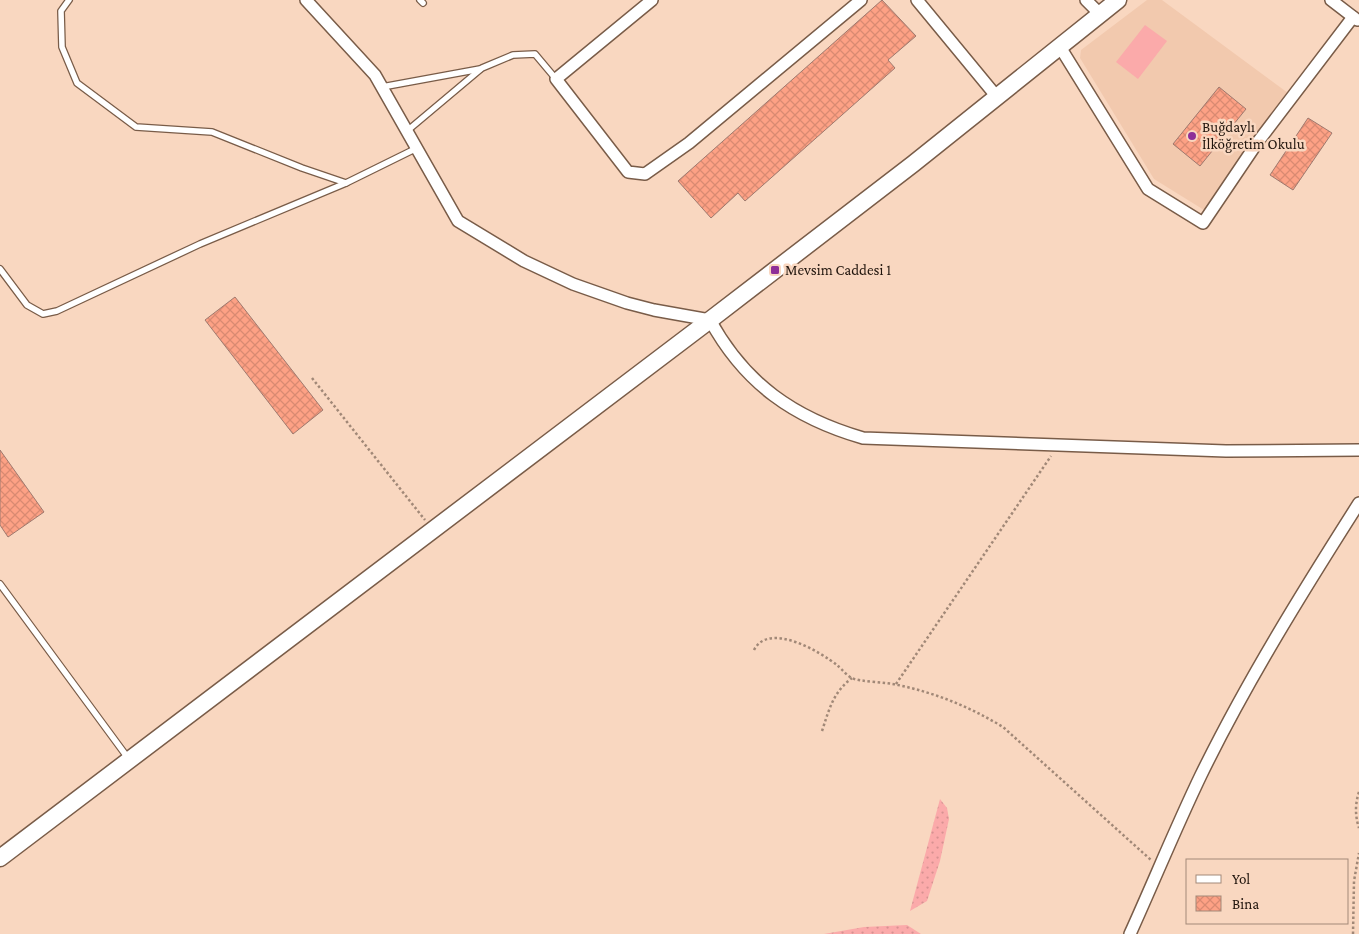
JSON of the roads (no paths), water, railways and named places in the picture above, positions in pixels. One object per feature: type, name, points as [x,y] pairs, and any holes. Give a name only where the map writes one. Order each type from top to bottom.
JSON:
[{"type":"street","points":[[306,0],[375,75],[458,221],[501,249],[547,273],[600,294],[654,310],[710,320],[729,351],[753,379],[767,391],[797,412],[846,433],[863,438],[1226,451],[1359,450]]},
{"type":"street","points":[[652,0],[556,79],[628,172],[645,174],[689,142],[861,0]]},
{"type":"street","points":[[917,0],[997,97]]},
{"type":"street","points":[[1086,0],[1100,14]]},
{"type":"street","points":[[0,858],[710,320],[913,164],[1118,0]]},
{"type":"street","points":[[1060,47],[1148,189],[1203,223],[1257,143],[1356,19],[1331,0]]},
{"type":"street","points":[[1130,934],[1201,775],[1293,609],[1359,503]]},
{"type":"lane","points":[[69,0],[61,11],[62,47],[76,83],[136,127],[212,132],[302,168],[346,183]]},
{"type":"lane","points":[[382,87],[482,68],[513,55],[534,54],[556,79]]},
{"type":"lane","points":[[407,131],[482,68]]},
{"type":"lane","points":[[0,269],[27,305],[43,314],[57,311],[200,244],[346,183],[417,148]]},
{"type":"lane","points":[[0,584],[130,760]]},
{"type":"place","name":"Buğdaylı İlköğretim Okulu","points":[[1192,136]]},
{"type":"place","name":"Mevsim Caddesi 1","points":[[775,270]]}]
